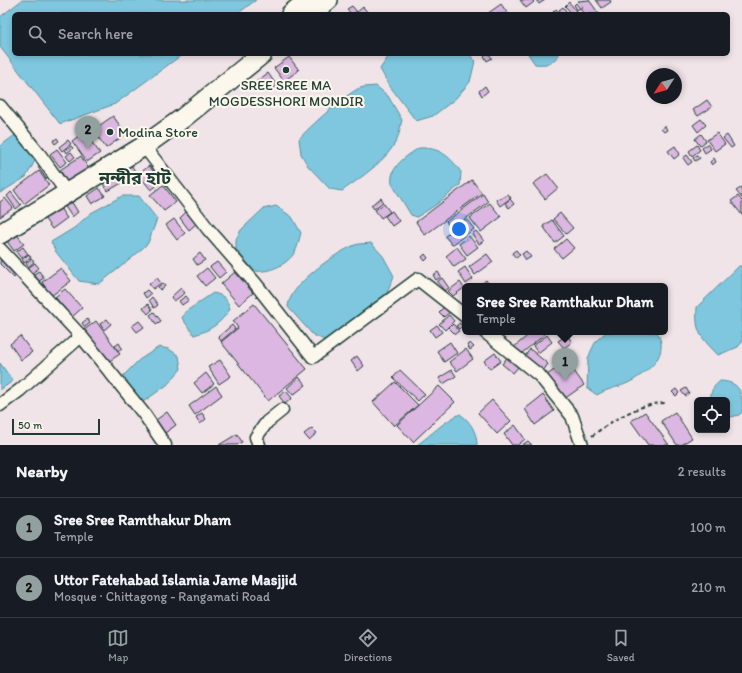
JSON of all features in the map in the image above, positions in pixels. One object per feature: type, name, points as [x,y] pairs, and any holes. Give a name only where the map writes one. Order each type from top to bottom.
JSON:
[{"type":"highway","points":[[293,12],[308,0]]},
{"type":"highway","points":[[313,12],[328,0]]},
{"type":"highway","points":[[0,223],[62,186],[124,146],[240,56]]},
{"type":"highway","points":[[0,234],[144,146],[183,118],[260,56]]},
{"type":"street","points":[[0,106],[40,155],[62,186]]},
{"type":"street","points":[[144,146],[208,229],[255,283],[313,357],[418,278],[462,314]]},
{"type":"street","points":[[0,249],[81,336],[144,414],[166,445]]},
{"type":"street","points":[[489,335],[540,376],[572,416],[582,444]]},
{"type":"street","points":[[0,405],[20,390],[81,336]]},
{"type":"street","points":[[259,445],[256,437],[267,422],[282,410]]},
{"type":"path","points":[[582,444],[601,428],[638,408],[651,404],[667,403]]},
{"type":"water","points":[[22,0],[256,0],[240,12],[12,12],[12,56],[180,56],[115,104],[60,124],[0,47],[0,17]]},
{"type":"water","points":[[389,56],[471,56],[475,61],[470,82],[455,99],[433,116],[416,121],[389,85],[380,69]]},
{"type":"water","points":[[529,56],[558,56],[546,64],[535,64]]},
{"type":"water","points":[[376,86],[388,96],[402,120],[397,139],[387,154],[365,174],[342,191],[330,189],[308,166],[301,154],[299,139],[319,119],[354,91],[364,87]]},
{"type":"water","points":[[18,133],[36,159],[26,177],[0,193],[0,146]]},
{"type":"water","points":[[419,148],[438,151],[453,161],[461,172],[460,185],[437,204],[417,217],[411,215],[392,184],[392,178],[396,167]]},
{"type":"water","points":[[122,196],[139,196],[157,219],[148,243],[99,284],[79,281],[56,252],[51,242],[74,228],[91,213]]},
{"type":"water","points":[[276,206],[292,217],[301,233],[297,248],[292,257],[277,267],[266,271],[254,271],[236,249],[236,239],[241,230],[263,209]]},
{"type":"water","points":[[371,243],[383,256],[394,276],[387,293],[327,341],[313,335],[288,307],[290,298],[304,280],[325,262],[355,245]]},
{"type":"water","points":[[739,266],[742,266],[742,342],[738,347],[718,355],[700,334],[697,323],[697,307]]},
{"type":"water","points":[[213,293],[224,298],[230,309],[215,325],[194,335],[182,318],[185,312]]},
{"type":"water","points":[[603,335],[658,335],[661,347],[660,354],[656,361],[645,372],[632,381],[597,395],[587,388],[588,359],[596,341]]},
{"type":"water","points":[[159,347],[169,349],[179,356],[181,369],[167,385],[143,402],[129,388],[122,377],[139,360]]},
{"type":"water","points":[[0,363],[13,381],[0,390]]},
{"type":"water","points":[[720,381],[733,384],[737,387],[742,400],[742,412],[739,415],[730,417],[730,397],[711,397],[712,389]]},
{"type":"water","points":[[460,414],[472,427],[476,436],[477,445],[417,445],[443,424]]},
{"type":"building","points":[[520,0],[532,0],[534,2],[526,8]]},
{"type":"building","points":[[536,0],[545,0],[539,4]]},
{"type":"building","points":[[589,0],[598,12],[582,12],[580,9],[582,7],[578,1]]},
{"type":"building","points":[[596,0],[610,0],[611,2],[602,8]]},
{"type":"building","points":[[569,2],[576,11],[570,12],[565,6]]},
{"type":"building","points":[[576,3],[580,8],[577,10],[574,5]]},
{"type":"building","points":[[501,4],[507,12],[490,12]]},
{"type":"building","points":[[352,6],[357,12],[349,12],[347,9]]},
{"type":"building","points":[[363,7],[367,12],[357,12]]},
{"type":"building","points":[[563,7],[567,12],[560,12],[559,10]]},
{"type":"building","points":[[484,56],[490,56],[492,58],[487,61]]},
{"type":"building","points":[[289,57],[299,70],[284,81],[274,68]]},
{"type":"building","points":[[268,73],[277,86],[267,93],[257,81]]},
{"type":"building","points":[[485,86],[488,91],[482,96],[479,91]]},
{"type":"building","points":[[707,100],[712,107],[698,116],[693,110]]},
{"type":"building","name":"Modina Store","points":[[113,116],[126,134],[106,148],[93,130]]},
{"type":"building","points":[[701,119],[706,125],[698,132],[693,125]]},
{"type":"building","points":[[665,126],[667,130],[664,132],[661,129]]},
{"type":"building","points":[[84,132],[100,153],[87,162],[72,141]]},
{"type":"building","points":[[717,133],[725,144],[715,151],[707,140]]},
{"type":"building","points":[[701,134],[706,141],[700,146],[695,139]]},
{"type":"building","points":[[727,135],[734,146],[731,148],[723,138]]},
{"type":"building","points":[[57,138],[59,141],[55,144],[53,141]]},
{"type":"building","points":[[68,140],[71,144],[62,151],[59,147]]},
{"type":"building","points":[[707,144],[711,149],[705,153],[702,148]]},
{"type":"building","points":[[697,145],[700,150],[692,156],[689,151]]},
{"type":"building","points":[[71,146],[73,148],[67,153],[65,150]]},
{"type":"building","points":[[675,146],[680,154],[674,159],[668,151]]},
{"type":"building","points":[[57,149],[67,162],[60,167],[50,154]]},
{"type":"building","points":[[71,152],[75,157],[70,161],[66,156]]},
{"type":"building","points":[[687,155],[692,162],[688,165],[683,158]]},
{"type":"building","points":[[697,155],[700,158],[695,161],[693,158]]},
{"type":"building","points":[[81,156],[89,169],[68,183],[60,170]]},
{"type":"building","points":[[714,158],[716,162],[712,165],[710,162]]},
{"type":"building","points":[[48,160],[56,171],[46,179],[38,167]]},
{"type":"building","points":[[131,165],[135,171],[126,177],[122,171]]},
{"type":"building","points":[[149,166],[162,182],[151,190],[138,174]]},
{"type":"building","points":[[39,171],[49,185],[24,204],[14,190]]},
{"type":"building","points":[[120,174],[125,181],[108,191],[103,184]]},
{"type":"building","points":[[547,174],[558,188],[545,199],[533,184]]},
{"type":"building","points":[[472,180],[482,193],[425,235],[416,222]]},
{"type":"building","points":[[163,185],[176,202],[164,211],[150,195]]},
{"type":"building","points":[[742,187],[742,198],[736,191]]},
{"type":"building","points":[[99,188],[105,196],[92,204],[87,196]]},
{"type":"building","points":[[11,192],[21,205],[16,209],[7,196]]},
{"type":"building","points":[[483,194],[488,202],[452,229],[446,222]]},
{"type":"building","points":[[508,194],[511,198],[500,206],[496,200],[499,197],[500,199]]},
{"type":"building","points":[[738,196],[742,201],[742,215],[731,201]]},
{"type":"building","points":[[5,198],[13,208],[0,217],[0,202]]},
{"type":"building","points":[[381,198],[383,202],[374,209],[371,205]]},
{"type":"building","points":[[510,199],[514,204],[509,208],[505,203]]},
{"type":"building","points":[[71,201],[78,212],[72,217],[64,205]]},
{"type":"building","points":[[490,203],[501,217],[481,232],[470,218]]},
{"type":"building","points":[[384,204],[390,212],[381,218],[375,210]]},
{"type":"building","points":[[59,207],[67,218],[52,229],[44,218]]},
{"type":"building","points":[[392,211],[399,221],[392,226],[385,216]]},
{"type":"building","points":[[186,212],[196,224],[189,230],[180,218]]},
{"type":"building","points":[[560,213],[573,228],[566,234],[553,219]]},
{"type":"building","points":[[174,219],[185,233],[177,240],[166,225]]},
{"type":"building","points":[[467,220],[474,229],[452,245],[445,236]]},
{"type":"building","points":[[552,220],[564,236],[555,243],[543,226]]},
{"type":"building","points":[[476,231],[484,241],[479,244],[472,234]]},
{"type":"building","points":[[16,233],[24,244],[14,251],[6,240]]},
{"type":"building","points":[[469,236],[478,247],[467,255],[459,244]]},
{"type":"building","points":[[566,239],[574,248],[562,258],[554,249]]},
{"type":"building","points":[[23,247],[28,254],[21,258],[16,252]]},
{"type":"building","points":[[457,247],[466,259],[454,267],[446,256]]},
{"type":"building","points":[[516,250],[520,255],[516,258],[512,253]]},
{"type":"building","points":[[526,251],[531,257],[526,260],[522,254]]},
{"type":"building","points":[[200,253],[205,260],[197,265],[193,259]]},
{"type":"building","points":[[29,254],[31,258],[24,263],[22,259]]},
{"type":"building","points":[[425,254],[428,258],[425,261],[422,257]]},
{"type":"building","points":[[487,254],[493,262],[475,275],[469,267]]},
{"type":"building","points":[[3,258],[18,273],[14,278],[0,264],[0,261]]},
{"type":"building","points":[[32,259],[34,262],[28,267],[26,263]]},
{"type":"building","points":[[217,262],[226,272],[219,278],[210,267]]},
{"type":"building","points":[[35,263],[39,268],[32,273],[28,268]]},
{"type":"building","points":[[465,267],[473,279],[465,283],[458,272]]},
{"type":"building","points":[[61,268],[71,281],[51,296],[42,282]]},
{"type":"building","points":[[207,268],[215,278],[205,286],[197,276]]},
{"type":"building","points":[[39,271],[44,278],[39,281],[34,274]]},
{"type":"building","points":[[235,272],[253,293],[239,305],[221,284]]},
{"type":"building","points":[[438,272],[441,277],[436,280],[433,275]]},
{"type":"building","points":[[157,278],[161,283],[153,289],[149,284]]},
{"type":"building","points":[[442,278],[449,288],[445,291],[437,282]]},
{"type":"building","points":[[460,282],[462,285],[462,289],[453,296],[448,291]]},
{"type":"building","points":[[163,283],[165,286],[160,290],[158,287]]},
{"type":"building","points":[[181,288],[185,293],[174,301],[171,297]]},
{"type":"building","points":[[65,289],[82,308],[72,317],[55,297]]},
{"type":"building","points":[[147,290],[151,294],[146,298],[143,293]]},
{"type":"building","points":[[186,296],[189,300],[182,305],[179,301]]},
{"type":"building","points":[[152,297],[158,305],[154,308],[149,300]]},
{"type":"building","points":[[148,304],[152,310],[148,314],[143,308]]},
{"type":"building","points":[[254,304],[307,369],[268,401],[221,342],[238,328],[233,321]]},
{"type":"building","points":[[445,306],[450,312],[444,317],[439,312]]},
{"type":"building","points":[[154,312],[161,321],[156,324],[150,315]]},
{"type":"building","points":[[449,315],[454,321],[445,330],[439,324]]},
{"type":"building","points":[[87,319],[90,323],[85,327],[82,323]]},
{"type":"building","points":[[107,319],[111,324],[104,330],[100,324]]},
{"type":"building","points":[[96,321],[120,354],[108,362],[84,330]]},
{"type":"building","points":[[139,321],[144,327],[137,332],[132,326]]},
{"type":"building","points":[[460,323],[462,326],[459,329],[456,326]]},
{"type":"building","points":[[453,324],[459,331],[455,334],[449,328]]},
{"type":"building","points":[[232,325],[235,329],[221,341],[218,337]]},
{"type":"building","points":[[437,325],[442,332],[435,337],[430,330]]},
{"type":"building","points":[[528,335],[544,335],[522,353],[514,347]]},
{"type":"building","points":[[547,335],[552,342],[538,353],[533,346]]},
{"type":"building","points":[[567,335],[572,342],[564,348],[558,341]]},
{"type":"building","points":[[20,336],[32,352],[21,360],[10,344]]},
{"type":"building","points":[[450,342],[457,353],[444,362],[437,351]]},
{"type":"building","points":[[119,343],[122,348],[118,351],[115,346]]},
{"type":"building","points":[[470,343],[474,347],[470,350],[467,345]]},
{"type":"building","points":[[466,349],[473,359],[457,371],[449,362]]},
{"type":"building","points":[[530,349],[548,364],[543,371],[525,356]]},
{"type":"building","points":[[495,353],[501,361],[490,369],[484,361]]},
{"type":"building","points":[[509,355],[521,364],[513,373],[502,364]]},
{"type":"building","points":[[357,356],[364,366],[358,371],[351,361]]},
{"type":"building","points":[[220,360],[231,376],[219,384],[208,367]]},
{"type":"building","points":[[567,361],[584,385],[564,399],[547,375]]},
{"type":"building","points":[[400,370],[425,394],[418,401],[393,378]]},
{"type":"building","points":[[452,370],[456,376],[443,384],[439,378]]},
{"type":"building","points":[[206,373],[214,384],[202,393],[194,383]]},
{"type":"building","points":[[299,377],[306,385],[293,395],[287,388]]},
{"type":"building","points":[[395,382],[418,405],[394,426],[373,402]]},
{"type":"building","points":[[216,386],[222,395],[195,415],[189,406]]},
{"type":"building","points":[[439,386],[455,402],[413,442],[397,425]]},
{"type":"building","points":[[686,388],[689,393],[685,396],[681,391]]},
{"type":"building","points":[[676,389],[679,393],[676,396],[672,392]]},
{"type":"building","points":[[286,391],[292,398],[285,404],[279,396]]},
{"type":"building","points":[[543,395],[554,411],[535,425],[525,409]]},
{"type":"building","points":[[492,400],[511,421],[497,434],[478,413]]},
{"type":"building","points":[[167,412],[176,425],[165,433],[156,420]]},
{"type":"building","points":[[645,412],[669,445],[648,445],[631,421]]},
{"type":"building","points":[[675,412],[692,438],[681,445],[677,445],[661,421]]},
{"type":"building","points":[[202,413],[206,419],[200,424],[196,417]]},
{"type":"building","points":[[515,425],[525,439],[518,445],[512,445],[504,434]]},
{"type":"building","points":[[312,428],[317,433],[309,440],[304,434]]},
{"type":"building","points":[[237,434],[242,442],[237,445],[219,445]]},
{"type":"building","points":[[528,441],[532,445],[522,445]]},
{"type":"place","name":"SREE SREE MA MOGDESSHORI MONDIR","points":[[286,70]]},
{"type":"place","name":"Modina Store","points":[[110,132]]},
{"type":"place","name":"Uttor Fatehabad Islamia Jame Masjjid","points":[[88,149]]},
{"type":"place","name":"Sree Sree Ramthakur Dham","points":[[565,381]]},
{"type":"district","name":"নন্দীর হাট","points":[[135,178]]}]
